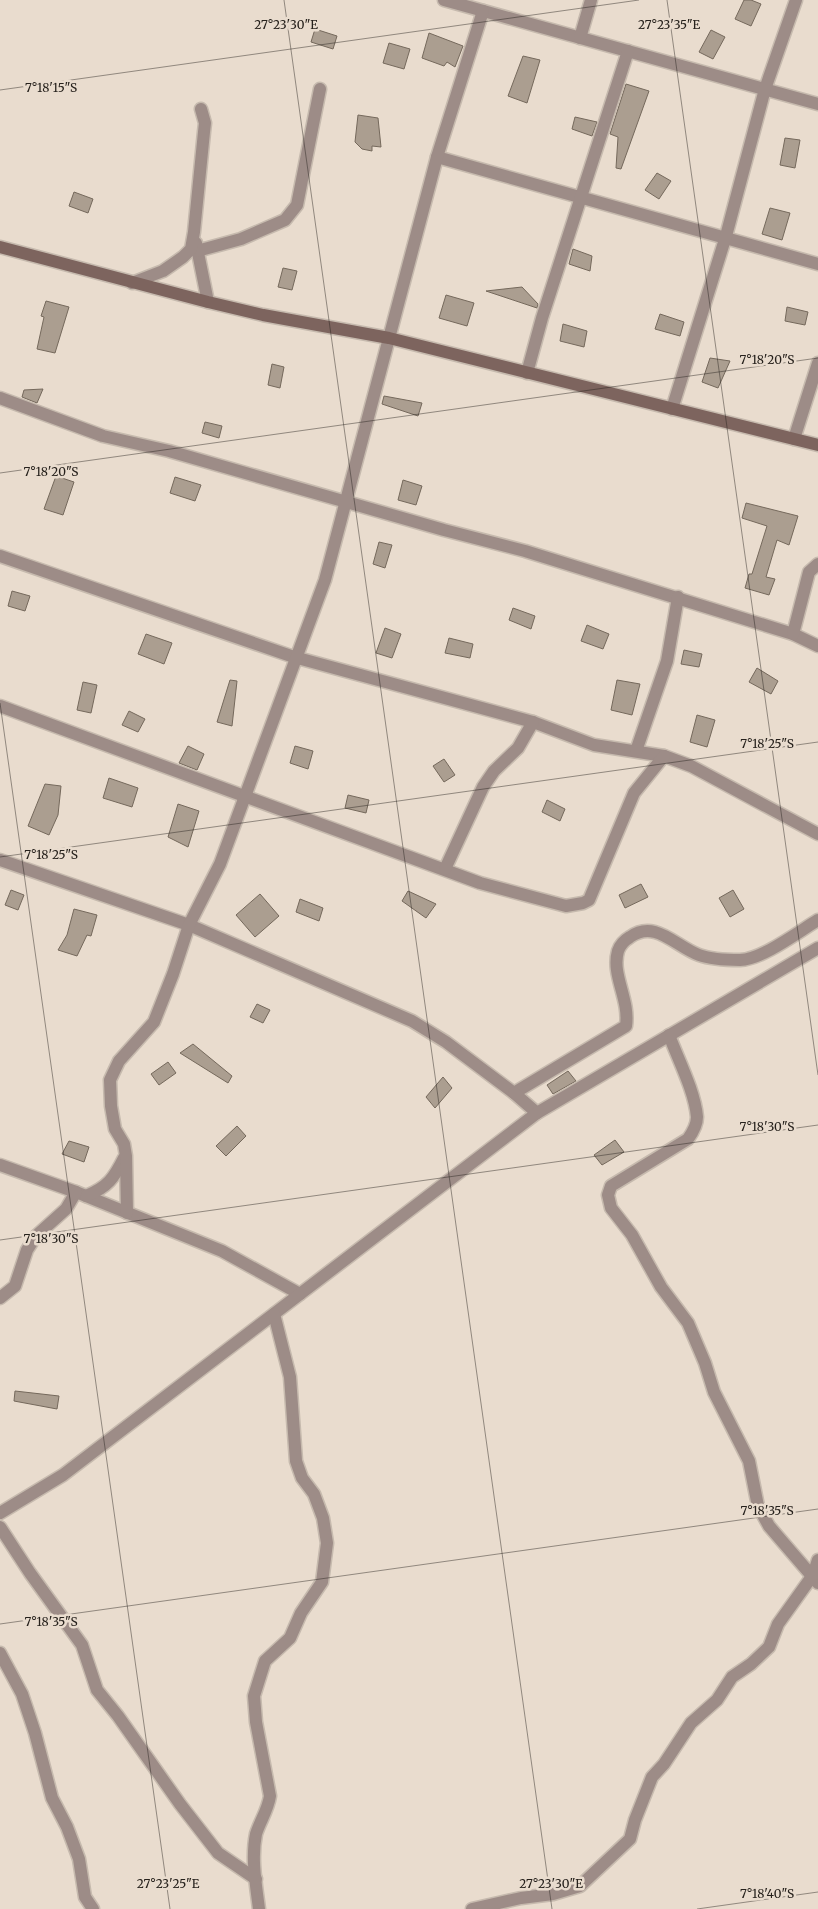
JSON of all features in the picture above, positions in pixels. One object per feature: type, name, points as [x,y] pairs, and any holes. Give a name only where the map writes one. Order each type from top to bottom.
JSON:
[{"type":"main road","points":[[0,247],[208,302],[263,315],[388,338],[818,445]]},
{"type":"street","points":[[444,0],[818,104]]},
{"type":"street","points":[[580,38],[591,0]]},
{"type":"street","points":[[672,409],[726,236],[765,89],[796,0]]},
{"type":"street","points":[[127,1212],[126,1156],[124,1144],[115,1129],[111,1106],[110,1080],[119,1061],[154,1022],[174,974],[189,925],[220,864],[294,657],[325,580],[437,157],[482,11]]},
{"type":"street","points":[[527,373],[580,196],[628,51]]},
{"type":"street","points":[[197,251],[241,239],[285,220],[297,205],[320,89]]},
{"type":"street","points":[[132,283],[151,277],[183,257],[191,249],[205,123],[201,109]]},
{"type":"street","points":[[437,157],[726,236],[818,264]]},
{"type":"street","points":[[194,232],[208,302]]},
{"type":"street","points":[[794,439],[818,363]]},
{"type":"street","points":[[0,398],[103,436],[169,452],[346,503],[525,551],[793,634],[818,646]]},
{"type":"street","points":[[0,556],[294,657],[533,722],[594,745],[664,756],[691,766],[818,834]]},
{"type":"street","points":[[793,634],[809,572],[818,564]]},
{"type":"street","points":[[636,751],[667,661],[678,597]]},
{"type":"street","points":[[0,706],[480,883],[566,906],[589,900],[634,793],[664,756]]},
{"type":"street","points":[[445,869],[483,787],[494,771],[518,748],[533,722]]},
{"type":"street","points":[[0,860],[189,925],[412,1021],[446,1042],[514,1093],[537,1113]]},
{"type":"street","points":[[514,1093],[626,1026],[628,1014],[616,962],[618,948],[624,940],[637,932],[653,930],[699,955],[742,960],[761,954],[818,920]]},
{"type":"street","points":[[0,1513],[63,1475],[537,1113],[818,948]]},
{"type":"street","points":[[670,1035],[695,1110],[697,1118],[694,1130],[688,1139],[610,1186],[608,1195],[611,1208],[632,1235],[661,1287],[688,1323],[705,1363],[714,1392],[749,1461],[754,1491],[769,1526],[815,1579]]},
{"type":"street","points":[[0,1298],[15,1286],[27,1250],[36,1236],[81,1194],[102,1189],[116,1174],[126,1156]]},
{"type":"street","points":[[0,1166],[81,1194],[222,1251],[300,1294]]},
{"type":"street","points":[[259,1909],[254,1847],[270,1796],[268,1781],[263,1770],[254,1696],[265,1661],[290,1638],[301,1613],[322,1582],[327,1543],[323,1518],[314,1494],[302,1478],[296,1461],[290,1377],[274,1314]]},
{"type":"street","points":[[0,1527],[30,1574],[82,1645],[97,1690],[218,1853],[256,1879]]},
{"type":"street","points":[[472,1909],[571,1889],[580,1886],[596,1873],[615,1850],[630,1838],[652,1777],[664,1764],[683,1733],[717,1700],[732,1677],[769,1646],[778,1624],[815,1579],[818,1560]]},
{"type":"street","points":[[0,1653],[22,1694],[35,1733],[52,1798],[79,1860],[85,1897],[92,1909]]},
{"type":"building","points":[[744,0],[751,0],[761,4],[751,26],[735,19]]},
{"type":"building","points":[[315,29],[337,36],[333,49],[311,42]]},
{"type":"building","points":[[711,30],[725,37],[713,59],[699,52]]},
{"type":"building","points":[[429,33],[463,46],[455,67],[447,62],[444,66],[422,58]]},
{"type":"building","points":[[389,43],[410,49],[404,69],[383,63]]},
{"type":"building","points":[[523,56],[540,60],[527,103],[508,96]]},
{"type":"building","points":[[626,84],[649,91],[621,169],[616,168],[618,137],[610,134]]},
{"type":"building","points":[[358,115],[378,118],[381,147],[372,146],[372,151],[362,149],[355,142]]},
{"type":"building","points":[[575,117],[597,122],[592,136],[572,129]]},
{"type":"building","points":[[785,138],[800,140],[795,168],[780,165]]},
{"type":"building","points":[[657,173],[671,181],[659,199],[645,190]]},
{"type":"building","points":[[74,192],[93,199],[88,213],[69,206]]},
{"type":"building","points":[[770,208],[790,213],[782,240],[762,234]]},
{"type":"building","points":[[573,249],[592,256],[590,271],[569,264]]},
{"type":"building","points":[[283,268],[297,271],[292,290],[278,287]]},
{"type":"building","points":[[522,287],[538,304],[537,308],[486,291]]},
{"type":"building","points":[[446,295],[474,303],[467,326],[439,318]]},
{"type":"building","points":[[46,301],[69,307],[55,353],[37,349],[44,317],[41,316]]},
{"type":"building","points":[[787,307],[808,312],[805,325],[785,321]]},
{"type":"building","points":[[660,314],[684,322],[680,336],[655,329]]},
{"type":"building","points":[[563,324],[587,331],[584,347],[560,341]]},
{"type":"building","points":[[710,358],[730,361],[718,388],[702,382]]},
{"type":"building","points":[[272,364],[284,367],[280,388],[268,385]]},
{"type":"building","points":[[43,389],[37,403],[22,397],[24,390]]},
{"type":"building","points":[[384,396],[422,403],[418,416],[382,404]]},
{"type":"building","points":[[205,422],[222,426],[219,438],[202,433]]},
{"type":"building","points":[[56,476],[74,482],[63,515],[44,509]]},
{"type":"building","points":[[175,477],[201,485],[195,501],[170,493]]},
{"type":"building","points":[[403,480],[422,486],[416,505],[398,500]]},
{"type":"building","points":[[746,503],[798,516],[789,545],[777,540],[766,577],[775,579],[769,595],[745,588],[749,574],[752,574],[767,526],[742,518]]},
{"type":"building","points":[[379,542],[392,545],[385,568],[373,564]]},
{"type":"building","points":[[12,591],[30,596],[25,611],[8,606]]},
{"type":"building","points":[[513,608],[535,616],[531,629],[509,620]]},
{"type":"building","points":[[587,625],[609,634],[603,649],[581,641]]},
{"type":"building","points":[[385,628],[401,634],[392,658],[376,653]]},
{"type":"building","points":[[146,634],[172,643],[164,664],[138,654]]},
{"type":"building","points":[[449,638],[473,644],[470,658],[445,653]]},
{"type":"building","points":[[684,650],[702,654],[699,667],[681,664]]},
{"type":"building","points":[[757,668],[778,681],[771,694],[749,682]]},
{"type":"building","points":[[230,680],[237,681],[232,726],[217,722]]},
{"type":"building","points":[[617,680],[640,684],[632,715],[611,710]]},
{"type":"building","points":[[83,682],[97,685],[91,713],[77,710]]},
{"type":"building","points":[[129,711],[145,719],[138,732],[122,725]]},
{"type":"building","points":[[697,715],[715,720],[707,747],[690,742]]},
{"type":"building","points":[[188,746],[204,754],[197,770],[179,763]]},
{"type":"building","points":[[295,746],[313,751],[308,769],[290,763]]},
{"type":"building","points":[[444,759],[455,775],[444,782],[433,766]]},
{"type":"building","points":[[109,778],[138,788],[132,807],[103,798]]},
{"type":"building","points":[[45,784],[61,786],[58,815],[49,835],[28,826]]},
{"type":"building","points":[[348,795],[369,800],[366,813],[345,808]]},
{"type":"building","points":[[547,800],[565,809],[560,821],[542,812]]},
{"type":"building","points":[[178,804],[199,811],[188,847],[168,837]]},
{"type":"building","points":[[641,884],[648,897],[625,908],[619,895]]},
{"type":"building","points":[[11,890],[24,895],[18,910],[5,905]]},
{"type":"building","points":[[733,890],[744,909],[730,917],[719,898]]},
{"type":"building","points":[[408,891],[436,904],[426,918],[402,901]]},
{"type":"building","points":[[260,894],[279,916],[255,937],[236,915]]},
{"type":"building","points":[[300,899],[323,908],[319,921],[296,912]]},
{"type":"building","points":[[74,909],[97,915],[91,936],[87,935],[77,956],[58,950],[67,935]]},
{"type":"building","points":[[257,1004],[270,1010],[263,1023],[250,1017]]},
{"type":"building","points":[[193,1044],[232,1076],[228,1083],[180,1053]]},
{"type":"building","points":[[168,1062],[176,1073],[159,1085],[151,1074]]},
{"type":"building","points":[[568,1071],[576,1081],[553,1094],[547,1085]]},
{"type":"building","points":[[443,1077],[452,1088],[435,1108],[426,1097]]},
{"type":"building","points":[[237,1126],[246,1136],[226,1156],[216,1146]]},
{"type":"building","points":[[615,1140],[624,1152],[602,1165],[594,1155]]},
{"type":"building","points":[[69,1141],[89,1147],[84,1162],[62,1154]]},
{"type":"building","points":[[15,1391],[59,1396],[57,1409],[14,1401]]}]
